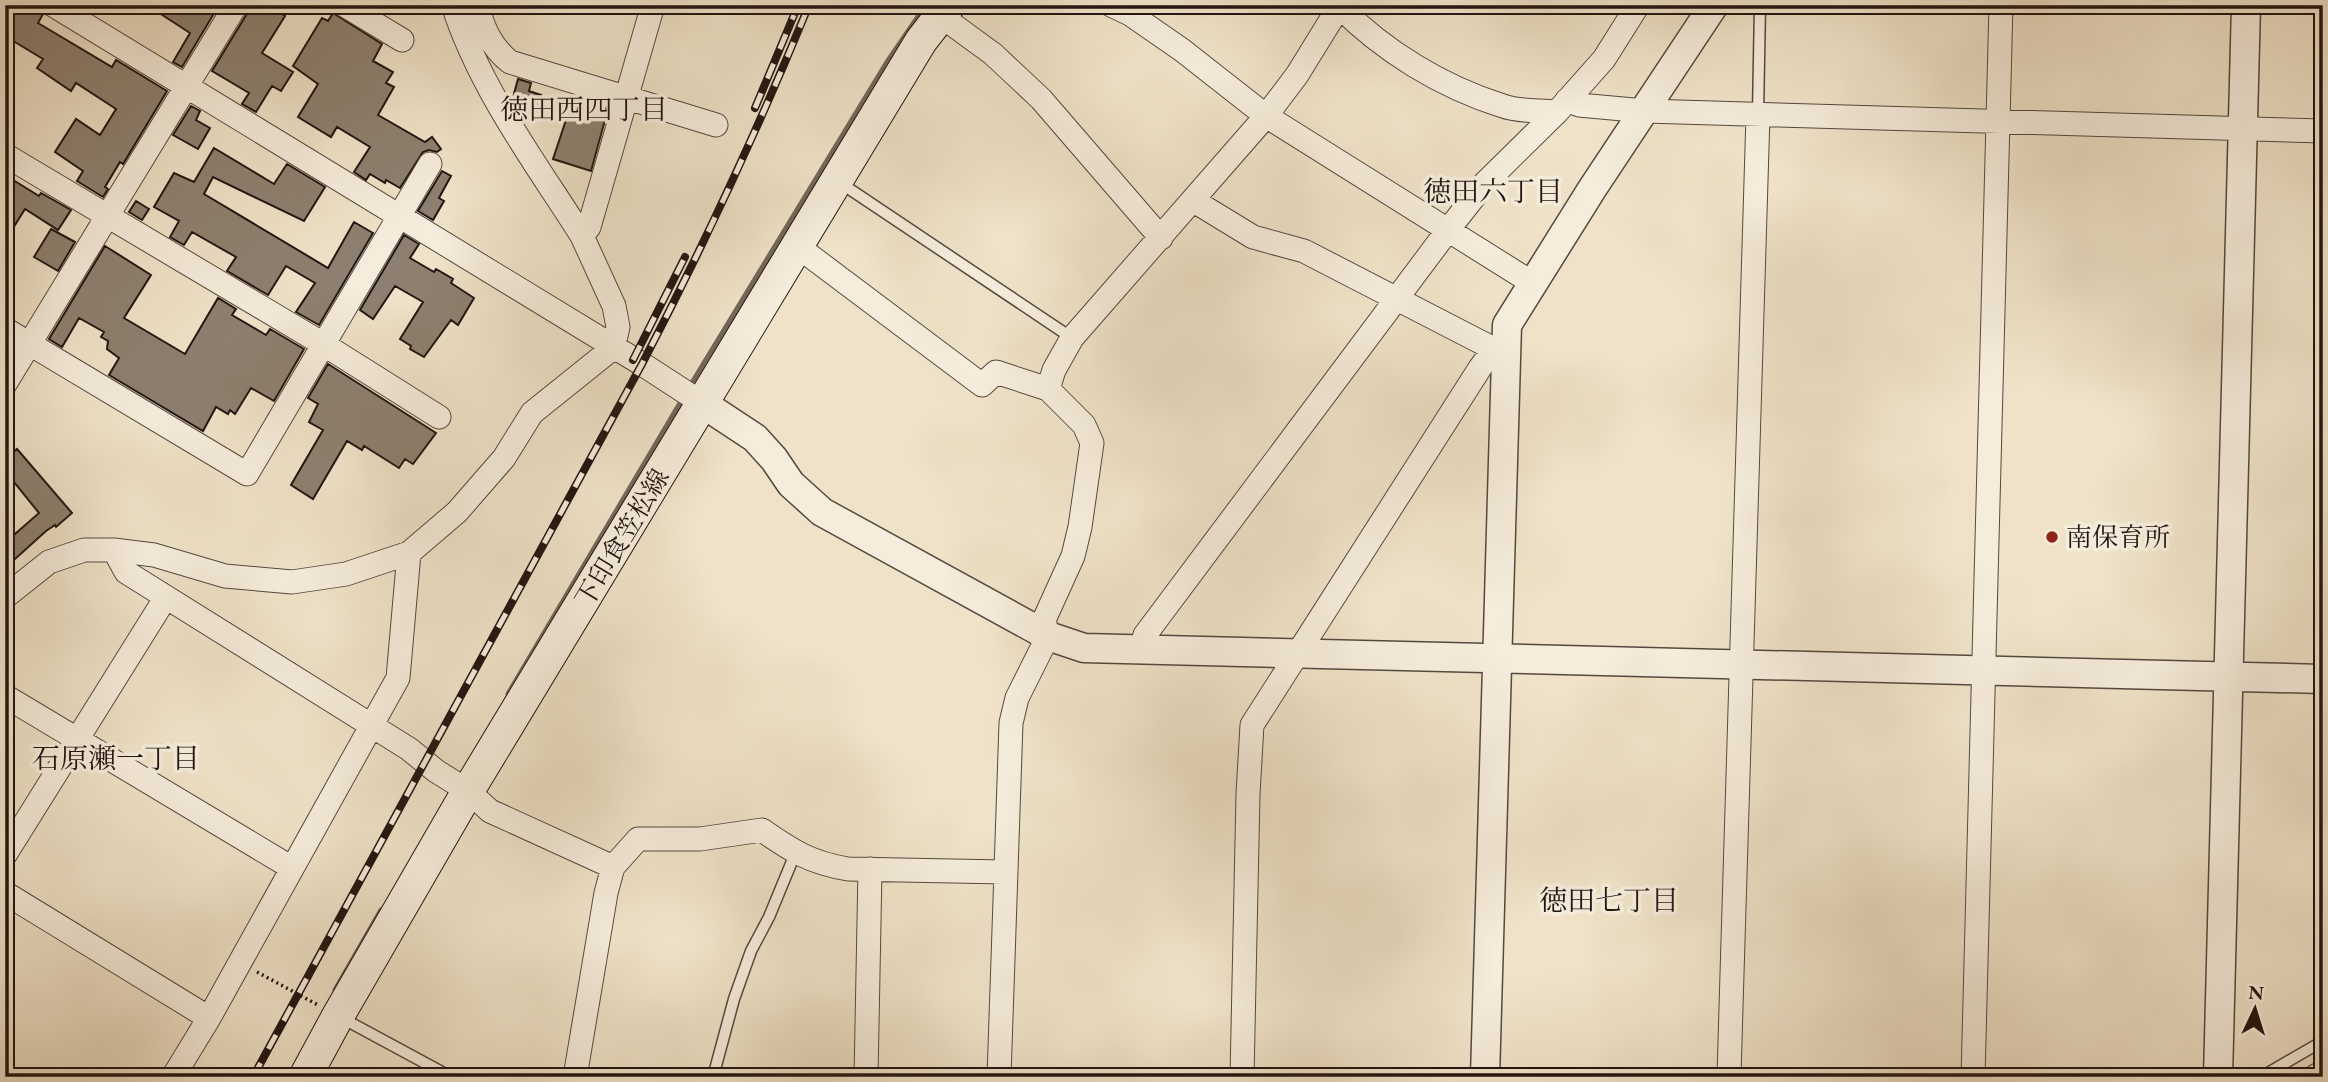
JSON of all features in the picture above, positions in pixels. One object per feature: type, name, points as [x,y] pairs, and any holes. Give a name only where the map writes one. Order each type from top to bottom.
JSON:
[{"type":"main road","name":"下印食笠松線","points":[[305,1077],[465,789],[699,401],[921,41],[945,10]]},
{"type":"street","points":[[53,5],[672,383],[755,438],[774,458],[791,484],[822,512],[1048,636],[1071,645],[1141,650],[2323,679]]},
{"type":"street","points":[[5,384],[236,5]]},
{"type":"street","points":[[344,5],[402,40]]},
{"type":"street","points":[[5,597],[50,562],[84,551],[114,550],[154,555],[225,576],[292,582],[345,574],[409,553],[457,512],[504,458],[532,413],[613,348],[618,327],[614,306],[582,236],[482,76],[464,39],[453,5]]},
{"type":"street","points":[[477,5],[481,22],[496,51],[510,62],[716,125]]},
{"type":"street","points":[[582,236],[589,227],[653,5]]},
{"type":"street","points":[[1111,5],[1130,14],[1182,50],[1266,116],[1534,284]]},
{"type":"street","points":[[1141,650],[1145,635],[1448,230],[1485,183],[1562,106],[1604,59],[1638,5]]},
{"type":"street","points":[[1485,1077],[1496,659],[1500,349],[1507,326],[1592,189],[1714,5]]},
{"type":"street","points":[[1973,1077],[2001,5]]},
{"type":"street","points":[[2218,1077],[2246,5]]},
{"type":"street","points":[[1048,389],[1054,370],[1072,338],[1266,116],[1297,75],[1339,6],[1397,55],[1443,81],[1505,107],[1579,105],[1645,111],[1758,115],[2323,131]]},
{"type":"street","points":[[945,10],[1041,99],[1161,238]]},
{"type":"street","points":[[1729,1077],[1758,115]]},
{"type":"street","points":[[5,155],[439,416]]},
{"type":"street","points":[[5,329],[247,474],[429,164]]},
{"type":"street","points":[[1194,201],[1253,237],[1304,251],[1500,349]]},
{"type":"street","points":[[797,246],[982,385],[996,372],[1048,389],[1084,425],[1092,443],[1073,556],[1044,620],[1048,636],[1017,698],[1011,723],[999,1077]]},
{"type":"street","points":[[1242,1077],[1252,726],[1480,368],[1500,349]]},
{"type":"street","points":[[114,550],[127,572],[409,749],[436,771],[465,789],[490,811],[613,867]]},
{"type":"street","points":[[173,1077],[374,726],[398,678],[409,553]]},
{"type":"street","points":[[5,855],[166,597]]},
{"type":"street","points":[[5,696],[292,868]]},
{"type":"street","points":[[575,1077],[606,893],[613,867],[638,839],[700,839],[762,830],[795,853],[823,865],[1005,873]]},
{"type":"street","points":[[866,1077],[870,869]]},
{"type":"street","points":[[5,893],[209,1018]]},
{"type":"street","points":[[2315,1077],[2323,1072]]},
{"type":"lane","points":[[1758,115],[1760,5]]},
{"type":"lane","points":[[837,180],[1072,338]]},
{"type":"lane","points":[[713,1077],[742,975],[795,853]]},
{"type":"lane","points":[[338,1016],[451,1077]]},
{"type":"lane","points":[[2261,1077],[2323,1041]]},
{"type":"path","points":[[240,963],[338,1016]]},
{"type":"building","points":[[5,5],[39,5],[43,14],[38,23],[112,67],[116,60],[167,91],[123,164],[120,162],[105,187],[108,189],[103,197],[77,181],[83,171],[55,152],[76,119],[100,135],[116,109],[76,83],[71,91],[37,68],[43,59],[5,36]]},
{"type":"building","points":[[147,5],[219,5],[182,67],[173,62],[190,33]]},
{"type":"building","points":[[250,5],[268,5],[285,16],[262,53],[293,72],[281,91],[272,86],[256,112],[242,104],[249,93],[212,71]]},
{"type":"building","points":[[333,13],[382,44],[373,61],[393,72],[386,83],[394,87],[378,115],[425,142],[432,137],[441,149],[437,152],[423,152],[400,188],[370,174],[366,180],[354,172],[370,147],[337,127],[331,137],[298,117],[318,84],[293,66],[322,18],[328,21]]},
{"type":"building","points":[[518,79],[531,83],[529,91],[541,95],[535,117],[521,113],[523,104],[512,101]]},
{"type":"building","points":[[191,106],[200,111],[196,120],[210,128],[198,149],[173,135]]},
{"type":"building","points":[[570,108],[605,120],[591,171],[553,159]]},
{"type":"building","points":[[214,148],[274,184],[287,164],[325,187],[304,221],[213,177],[204,194],[328,268],[354,222],[373,233],[319,325],[296,312],[315,283],[286,266],[268,295],[227,271],[236,257],[192,232],[184,245],[170,237],[179,221],[154,207],[174,173],[194,182]]},
{"type":"building","points":[[442,171],[451,176],[439,198],[444,201],[433,220],[418,211]]},
{"type":"building","points":[[5,175],[39,196],[41,193],[71,210],[58,230],[25,209],[5,241]]},
{"type":"building","points":[[136,201],[149,209],[142,220],[129,212]]},
{"type":"building","points":[[51,229],[75,242],[58,271],[34,257]]},
{"type":"building","points":[[404,235],[419,244],[410,258],[453,279],[451,283],[474,298],[458,325],[451,320],[424,357],[400,339],[423,302],[395,286],[373,319],[360,310]]},
{"type":"building","points":[[105,246],[151,275],[124,318],[185,354],[218,298],[236,309],[232,315],[266,335],[270,329],[304,349],[274,401],[251,388],[235,414],[230,410],[228,414],[216,407],[203,431],[109,375],[119,358],[107,349],[108,341],[101,337],[104,332],[79,318],[62,347],[49,339]]},
{"type":"building","points":[[328,364],[436,433],[413,464],[405,459],[399,468],[364,446],[362,450],[347,441],[313,499],[291,485],[323,430],[309,422],[318,404],[308,398]]},
{"type":"building","points":[[17,449],[72,513],[56,527],[55,525],[46,531],[5,568],[5,523],[15,534],[39,513],[5,471],[5,459]]},
{"type":"waterway","points":[[690,386],[887,62],[926,5]]},
{"type":"waterway","points":[[508,694],[683,398]]},
{"type":"waterway","points":[[335,990],[381,910]]},
{"type":"railway","points":[[253,1077],[642,364],[730,186],[809,5]]},
{"type":"railway","points":[[755,108],[794,15]]},
{"type":"railway","points":[[633,360],[685,257]]},
{"type":"place","name":"南保育所","points":[[2052,537]]},
{"type":"district","name":"徳田西四丁目","points":[[584,109]]},
{"type":"district","name":"徳田六丁目","points":[[1493,191]]},
{"type":"district","name":"石原瀬一丁目","points":[[116,758]]},
{"type":"district","name":"徳田七丁目","points":[[1609,900]]}]
